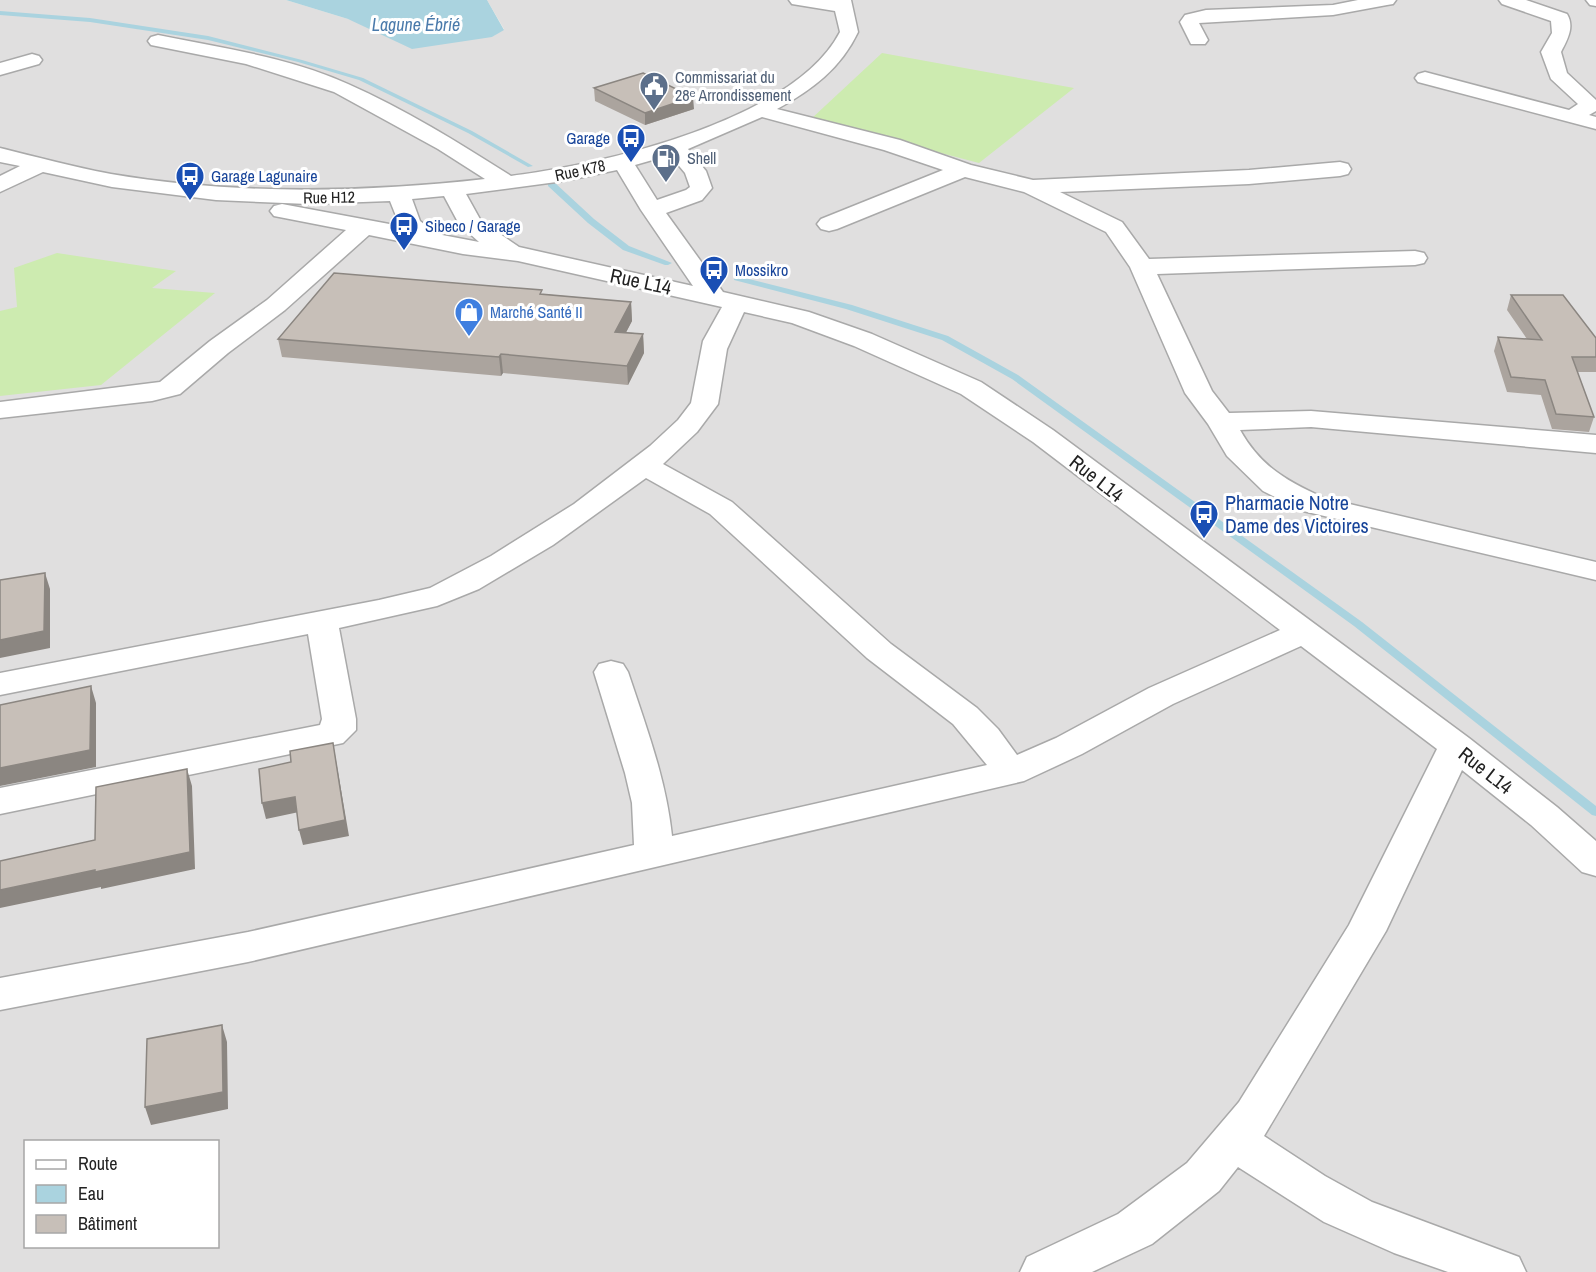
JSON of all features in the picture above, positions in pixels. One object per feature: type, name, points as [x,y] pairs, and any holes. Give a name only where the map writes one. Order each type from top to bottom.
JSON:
[{"type":"street","points":[[798,0],[843,3]]},
{"type":"street","points":[[1198,40],[1189,22],[1199,17],[1333,10],[1387,0]]},
{"type":"street","points":[[1508,0],[1560,18],[1561,33],[1551,52],[1558,75],[1584,98],[1589,106],[1572,117]]},
{"type":"street","name":"Rue K78","points":[[453,189],[507,183],[622,161],[674,146],[761,111],[805,82],[835,56],[849,32],[843,3]]},
{"type":"street","points":[[158,41],[249,59],[315,78],[340,88],[446,144],[507,183]]},
{"type":"street","points":[[0,69],[32,60]]},
{"type":"street","points":[[1425,78],[1596,123]]},
{"type":"street","points":[[761,111],[892,145],[963,170],[1032,187],[1114,227],[1142,267],[1199,393],[1221,422],[1237,450],[1273,485],[1314,505],[1596,571]]},
{"type":"street","points":[[652,210],[694,195],[701,188],[702,181],[698,174],[674,146]]},
{"type":"street","points":[[0,154],[127,183],[204,191]]},
{"type":"street","points":[[0,684],[322,622],[439,595],[472,580],[542,538],[645,466],[690,423],[704,403],[726,299],[652,210],[622,161]]},
{"type":"street","points":[[0,185],[42,165]]},
{"type":"street","points":[[1032,187],[1249,177],[1340,169]]},
{"type":"street","points":[[829,224],[963,170]]},
{"type":"street","name":"Rue H12","points":[[204,191],[307,198],[453,189]]},
{"type":"street","name":"Rue L14","points":[[453,189],[467,221],[479,231],[518,254]]},
{"type":"street","name":"Rue L14","points":[[204,191],[275,210],[363,228],[463,247],[518,254],[726,299],[824,324],[971,388],[1043,435],[1456,746],[1544,816],[1596,862]]},
{"type":"street","points":[[399,194],[410,224],[429,239]]},
{"type":"street","points":[[0,410],[152,393],[170,388],[219,346],[276,305],[363,228]]},
{"type":"street","points":[[1142,267],[1415,258]]},
{"type":"street","points":[[1221,422],[1311,419],[1596,444]]},
{"type":"street","points":[[645,466],[721,508],[879,651],[965,716],[985,737],[1011,772]]},
{"type":"street","points":[[0,801],[331,735],[338,730],[339,719],[322,622]]},
{"type":"street","points":[[0,994],[248,947],[442,904],[654,852],[1011,772],[1069,746],[1161,696],[1303,632]]},
{"type":"street","points":[[610,672],[644,773],[650,803],[654,852]]},
{"type":"street","points":[[1044,1272],[1135,1229],[1203,1177],[1255,1115],[1366,930],[1456,746]]},
{"type":"street","points":[[1234,1140],[1320,1196],[1356,1216],[1466,1256],[1502,1272]]},
{"type":"shaded area","points":[[0,0],[286,0],[348,19],[492,37],[504,29],[487,0],[1596,0],[1596,1272],[0,1272]]},
{"type":"green space","points":[[882,53],[1074,88],[979,163],[811,119]]},
{"type":"green space","points":[[57,253],[176,271],[152,288],[215,293],[101,385],[0,396],[0,311],[17,307],[14,268]]},
{"type":"water","name":"Lagune Ébrié","points":[[286,0],[487,0],[504,30],[492,37],[412,49],[348,19]]},
{"type":"building","points":[[643,73],[693,97],[645,113],[594,88]]},
{"type":"building","points":[[334,273],[542,290],[540,294],[631,302],[615,332],[643,334],[627,366],[501,354],[499,357],[278,339]]},
{"type":"building","points":[[1511,295],[1563,295],[1596,338],[1596,357],[1572,357],[1594,417],[1556,414],[1545,380],[1511,377],[1498,337],[1542,340]]},
{"type":"building","points":[[45,573],[44,631],[0,640],[0,580]]},
{"type":"building","points":[[91,686],[90,750],[0,768],[0,705]]},
{"type":"building","points":[[333,743],[345,820],[299,830],[295,797],[262,803],[259,769],[291,762],[290,751]]},
{"type":"building","points":[[187,769],[190,852],[0,890],[0,861],[95,840],[96,787]]},
{"type":"building","points":[[222,1025],[223,1092],[145,1107],[147,1039]]},
{"type":"waterway","points":[[0,13],[90,20],[208,38],[300,61],[361,79],[470,132],[530,166]]},
{"type":"waterway","points":[[551,184],[591,221],[626,248],[668,263]]},
{"type":"waterway","points":[[737,278],[849,307],[945,338],[1015,377],[1358,624],[1596,812]]},
{"type":"place","name":"Commissariat du 28ᵉ Arrondissement","points":[[654,112]]},
{"type":"place","name":"Garage","points":[[631,164]]},
{"type":"place","name":"Shell","points":[[666,184]]},
{"type":"place","name":"Garage Lagunaire","points":[[190,202]]},
{"type":"place","name":"Sibeco / Garage","points":[[404,252]]},
{"type":"place","name":"Mossikro","points":[[714,296]]},
{"type":"place","name":"Marché Santé II","points":[[469,338]]},
{"type":"place","name":"Pharmacie Notre Dame des Victoires","points":[[1204,540]]}]
